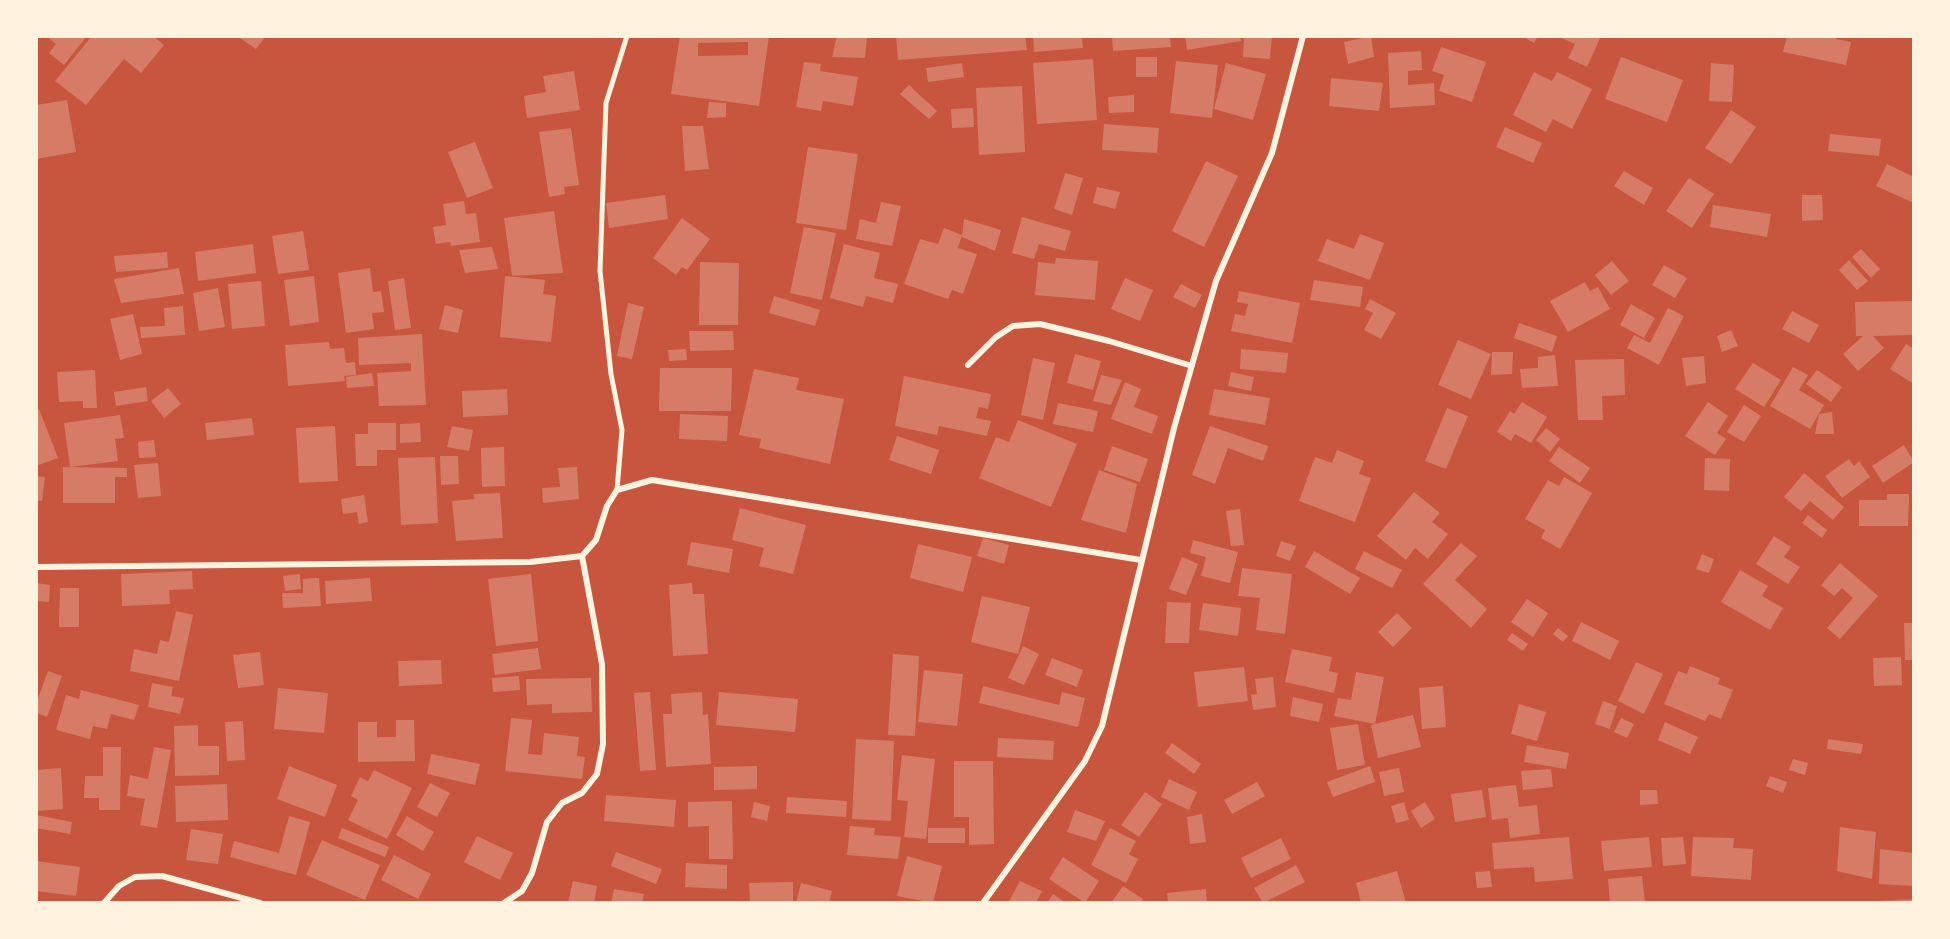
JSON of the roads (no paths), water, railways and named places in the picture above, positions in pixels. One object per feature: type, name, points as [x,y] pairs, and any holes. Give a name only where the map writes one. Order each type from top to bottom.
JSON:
[{"type":"street","points":[[36,567],[530,562],[582,556],[596,540],[607,506],[617,490],[622,430],[611,374],[600,271],[606,103],[627,36]]},
{"type":"street","points":[[983,903],[1085,761],[1102,726],[1141,560],[1216,281],[1272,153],[1303,36]]},
{"type":"street","points":[[968,365],[996,337],[1013,326],[1040,324],[1109,340],[1192,366]]},
{"type":"street","points":[[617,490],[652,480],[1141,560]]},
{"type":"street","points":[[504,903],[522,891],[532,873],[547,822],[562,803],[582,793],[597,774],[603,744],[602,664],[582,556]]},
{"type":"street","points":[[104,903],[118,886],[135,877],[162,876],[260,903]]}]
